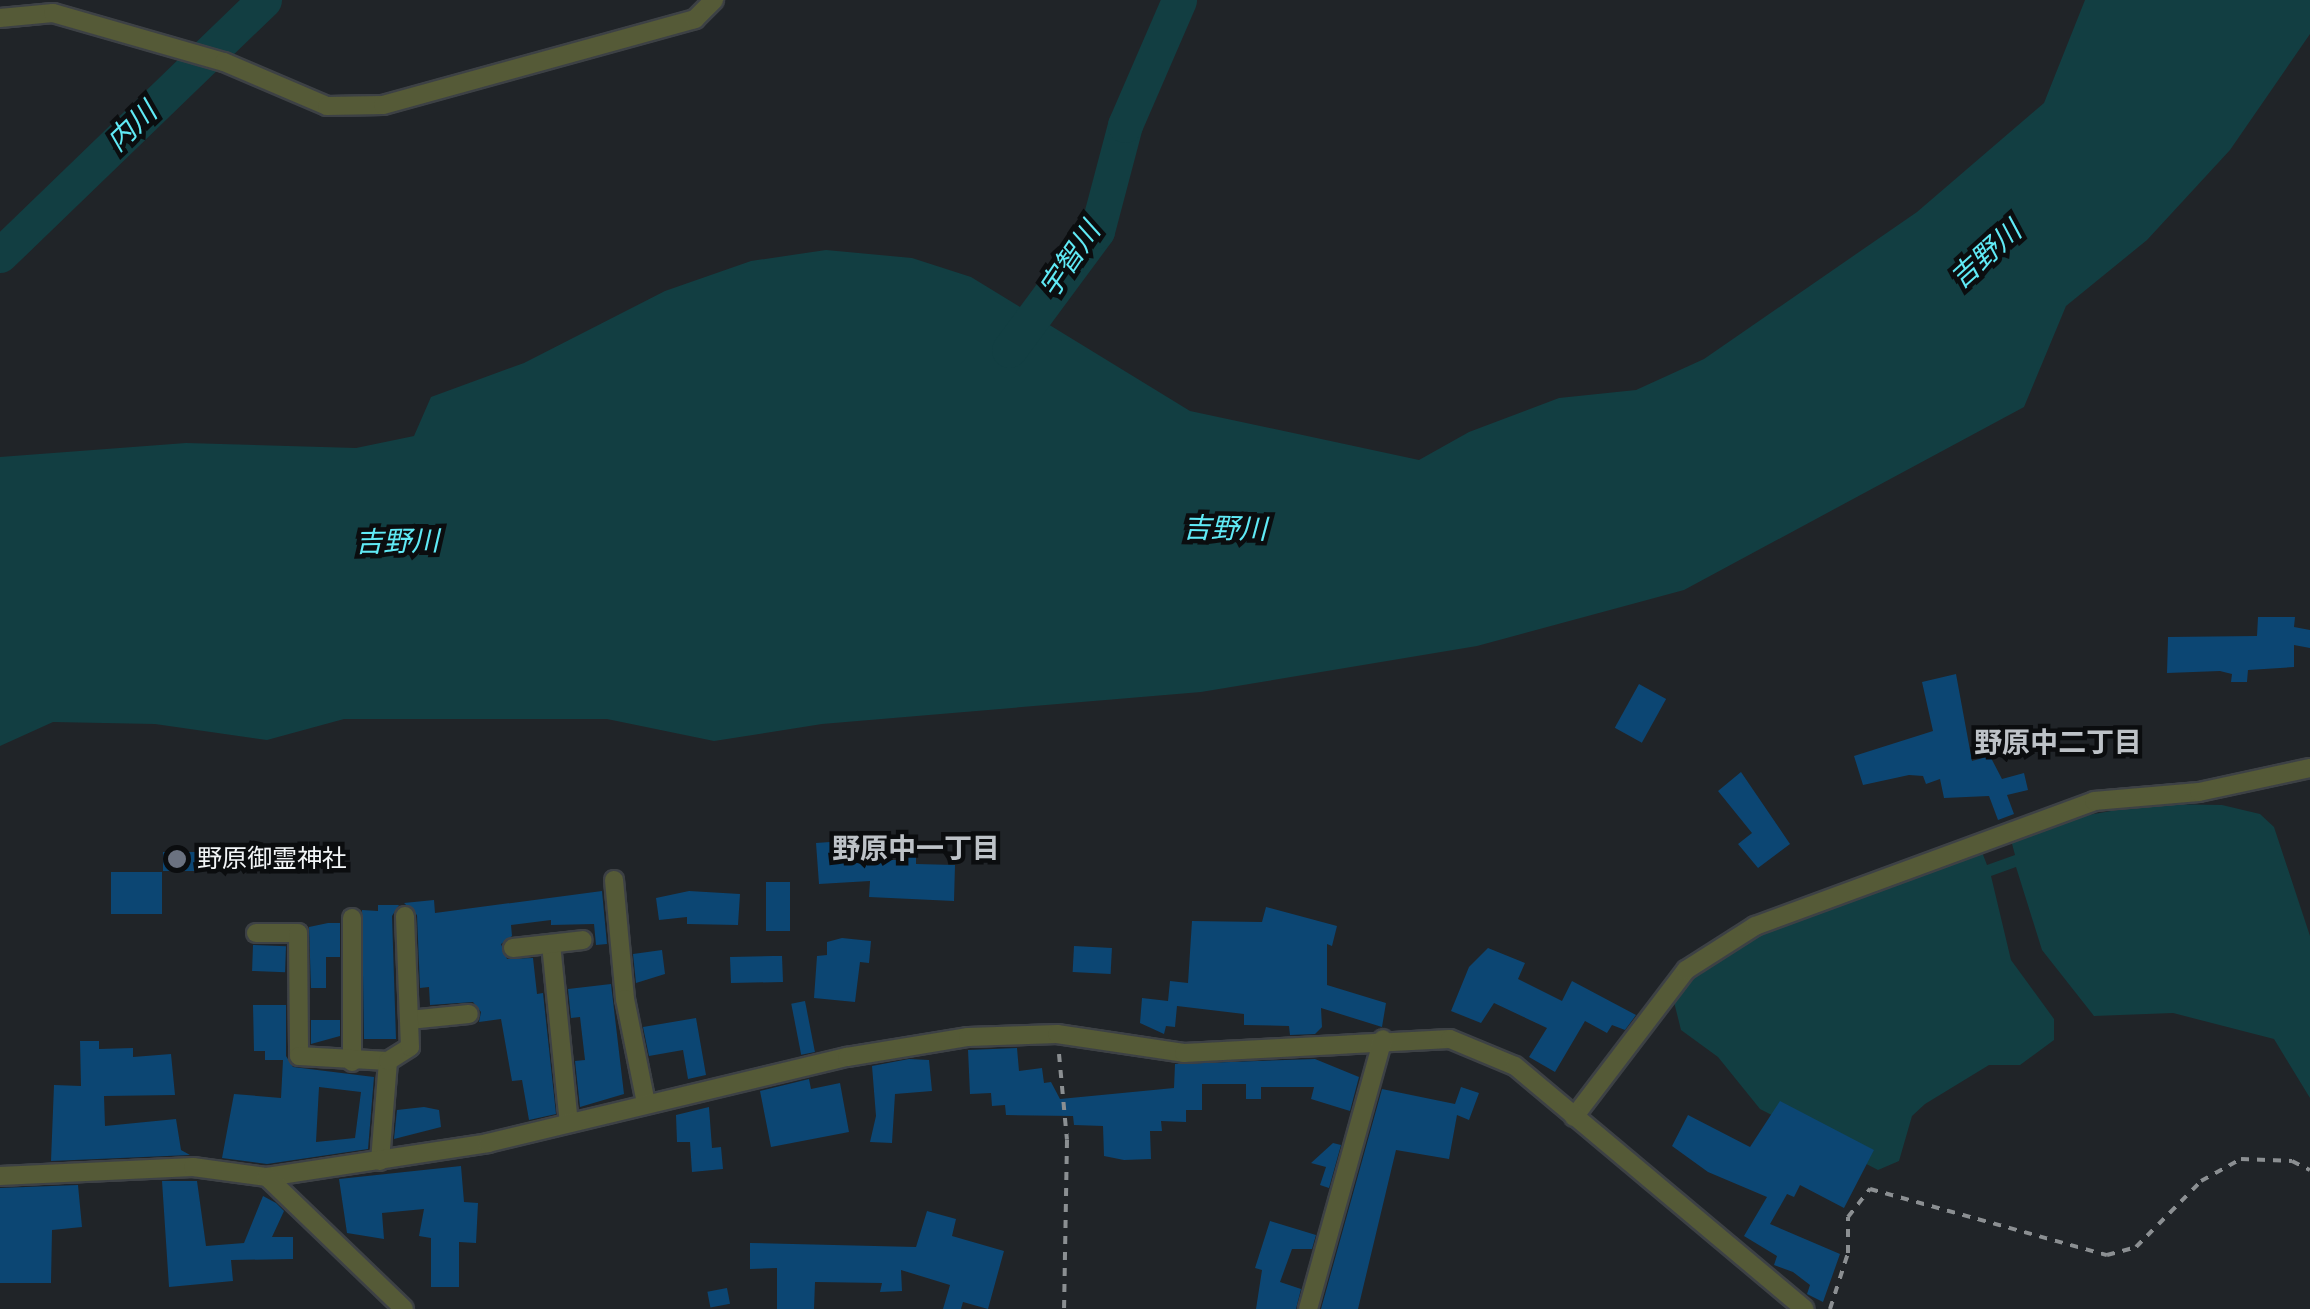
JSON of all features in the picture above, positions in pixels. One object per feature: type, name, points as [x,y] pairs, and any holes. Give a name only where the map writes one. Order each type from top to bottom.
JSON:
[{"type":"street","points":[[0,18],[53,13],[224,62],[326,106],[364,106],[593,51],[695,19],[714,0]]},
{"type":"street","points":[[1574,1117],[1686,970],[1755,926],[2094,801],[2199,792],[2310,768]]},
{"type":"street","points":[[614,880],[626,999],[646,1103]]},
{"type":"street","points":[[256,934],[298,933],[299,1056],[352,1062],[388,1060],[410,1047],[405,916]]},
{"type":"street","points":[[352,918],[352,1062]]},
{"type":"street","points":[[513,948],[583,940]]},
{"type":"street","points":[[551,944],[568,1123]]},
{"type":"street","points":[[409,1020],[468,1014]]},
{"type":"street","points":[[0,1176],[193,1167],[266,1177],[380,1160],[568,1123],[847,1057],[968,1037],[1057,1034],[1184,1052],[1384,1038],[1450,1038],[1515,1066],[1805,1309]]},
{"type":"street","points":[[1308,1309],[1384,1038]]},
{"type":"street","points":[[380,1160],[388,1060]]},
{"type":"street","points":[[266,1177],[404,1309]]},
{"type":"path","points":[[1057,1034],[1067,1140],[1064,1309]]},
{"type":"path","points":[[1830,1309],[1848,1252],[1848,1217],[1870,1190],[2106,1255],[2136,1247],[2200,1181],[2241,1159],[2292,1161],[2310,1170]]},
{"type":"water","name":"吉野川","points":[[2085,0],[2310,0],[2310,34],[2230,150],[2147,240],[2066,306],[2024,407],[1684,590],[1477,646],[1201,692],[822,724],[714,741],[607,719],[344,719],[267,740],[155,724],[53,722],[0,746],[0,457],[186,443],[356,448],[414,436],[431,397],[524,363],[665,291],[751,261],[826,250],[912,258],[971,277],[1190,411],[1419,460],[1469,432],[1559,398],[1636,390],[1704,359],[1917,212],[2044,103]]},
{"type":"water","points":[[2151,804],[2222,805],[2260,814],[2274,827],[2310,936],[2310,1098],[2274,1039],[2173,1013],[2094,1016],[2042,950],[2016,867],[1991,876],[2011,960],[2054,1019],[2054,1040],[2020,1065],[1989,1065],[1925,1104],[1912,1116],[1899,1161],[1878,1170],[1760,1109],[1718,1057],[1681,1030],[1674,1002],[1682,986],[1769,930],[1982,852],[1987,865],[2015,855],[2011,840],[2071,818]]},
{"type":"building","points":[[2258,617],[2295,617],[2294,627],[2310,630],[2310,648],[2294,645],[2294,667],[2248,670],[2247,682],[2231,682],[2232,674],[2220,671],[2167,673],[2168,637],[2257,636]]},
{"type":"building","points":[[1956,674],[1972,761],[1990,756],[2002,779],[2024,773],[2028,790],[2007,795],[2014,814],[1998,820],[1989,796],[1944,798],[1940,779],[1926,784],[1923,776],[1909,775],[1863,785],[1854,756],[1933,731],[1922,682]]},
{"type":"building","points":[[1639,684],[1666,699],[1642,743],[1615,728]]},
{"type":"building","points":[[1741,772],[1790,844],[1758,868],[1738,844],[1752,833],[1718,791]]},
{"type":"building","points":[[844,841],[846,860],[898,860],[898,842],[916,842],[916,864],[955,865],[954,901],[869,897],[870,881],[819,884],[816,843]]},
{"type":"building","points":[[226,846],[245,846],[245,864],[226,864]]},
{"type":"building","points":[[163,852],[208,852],[208,871],[163,871]]},
{"type":"building","points":[[111,872],[162,872],[162,914],[111,914]]},
{"type":"building","points":[[766,882],[790,882],[790,931],[766,931]]},
{"type":"building","points":[[602,891],[607,944],[596,945],[594,924],[551,925],[551,920],[511,925],[512,936],[501,944],[507,959],[533,958],[537,994],[543,993],[556,1114],[529,1120],[522,1080],[512,1081],[501,1019],[479,1022],[481,1012],[473,1002],[430,1005],[429,987],[420,988],[417,915],[404,903],[434,900],[435,913]]},
{"type":"building","points":[[689,891],[740,894],[738,925],[687,924],[687,917],[659,920],[656,898]]},
{"type":"building","points":[[378,905],[399,905],[392,916],[396,1039],[364,1039],[362,910],[378,911]]},
{"type":"building","points":[[1266,907],[1337,926],[1332,946],[1327,944],[1327,985],[1386,1003],[1382,1027],[1321,1008],[1322,1027],[1315,1034],[1290,1035],[1289,1026],[1244,1025],[1244,1014],[1177,1006],[1175,1027],[1166,1026],[1164,1034],[1140,1023],[1142,998],[1168,1001],[1170,981],[1188,983],[1192,921],[1262,922]]},
{"type":"building","points":[[340,923],[340,957],[326,957],[326,988],[311,988],[309,927]]},
{"type":"building","points":[[842,938],[871,941],[869,963],[860,962],[855,1002],[814,998],[817,956],[827,955],[827,942]]},
{"type":"building","points":[[253,945],[286,946],[285,972],[252,971]]},
{"type":"building","points":[[1074,946],[1112,948],[1111,974],[1073,972]]},
{"type":"building","points":[[1488,948],[1525,963],[1518,979],[1562,1001],[1572,981],[1636,1015],[1625,1030],[1612,1025],[1607,1033],[1585,1021],[1555,1072],[1529,1057],[1547,1028],[1494,1003],[1481,1023],[1451,1011],[1469,967]]},
{"type":"building","points":[[662,950],[665,974],[636,983],[633,954]]},
{"type":"building","points":[[782,956],[783,982],[731,983],[730,957]]},
{"type":"building","points":[[611,984],[624,1094],[580,1107],[575,1061],[585,1060],[580,1017],[571,1018],[568,989]]},
{"type":"building","points":[[805,1001],[815,1052],[801,1055],[791,1004]]},
{"type":"building","points":[[253,1005],[286,1005],[286,1056],[293,1067],[374,1077],[368,1149],[267,1164],[222,1158],[234,1094],[281,1098],[283,1060],[265,1060],[265,1051],[254,1051]],"holes":[[[319,1087],[361,1092],[355,1138],[316,1142]]]},
{"type":"building","points":[[696,1018],[706,1075],[688,1079],[683,1050],[649,1056],[643,1027]]},
{"type":"building","points":[[311,1020],[340,1020],[340,1036],[311,1044]]},
{"type":"building","points":[[80,1041],[99,1041],[99,1049],[133,1048],[133,1057],[171,1054],[175,1095],[104,1096],[105,1126],[176,1119],[181,1150],[190,1155],[51,1161],[54,1085],[81,1086]]},
{"type":"building","points":[[1017,1048],[1019,1071],[1042,1068],[1044,1083],[1051,1082],[1060,1099],[1174,1088],[1175,1064],[1315,1059],[1359,1077],[1350,1111],[1311,1099],[1314,1087],[1261,1087],[1261,1099],[1246,1099],[1246,1084],[1202,1084],[1202,1110],[1186,1110],[1186,1122],[1161,1121],[1162,1131],[1150,1131],[1151,1159],[1124,1160],[1104,1156],[1103,1126],[1074,1125],[1073,1116],[1006,1115],[1005,1105],[992,1106],[991,1093],[970,1094],[968,1050]]},
{"type":"building","points":[[909,1059],[929,1060],[932,1091],[895,1094],[892,1143],[870,1142],[876,1116],[872,1066]]},
{"type":"building","points":[[809,1079],[811,1089],[840,1083],[849,1132],[771,1147],[760,1091]]},
{"type":"building","points":[[1461,1087],[1479,1093],[1469,1120],[1457,1115],[1449,1159],[1396,1150],[1358,1309],[1321,1309],[1382,1089],[1455,1104]]},
{"type":"building","points":[[1780,1101],[1874,1150],[1844,1208],[1800,1185],[1794,1197],[1787,1194],[1770,1224],[1840,1254],[1823,1302],[1807,1294],[1810,1285],[1793,1272],[1774,1265],[1777,1256],[1744,1236],[1767,1197],[1708,1172],[1672,1146],[1688,1115],[1750,1147]]},
{"type":"building","points":[[709,1107],[712,1148],[721,1147],[723,1169],[692,1172],[690,1142],[677,1142],[676,1115]]},
{"type":"building","points":[[397,1110],[439,1110],[441,1127],[394,1139]]},
{"type":"building","points":[[1333,1143],[1341,1145],[1329,1188],[1320,1185],[1326,1167],[1311,1163]]},
{"type":"building","points":[[461,1166],[464,1202],[478,1203],[476,1243],[459,1242],[459,1287],[431,1287],[431,1238],[419,1236],[424,1209],[382,1213],[384,1239],[347,1233],[339,1179]]},
{"type":"building","points":[[162,1181],[197,1181],[206,1246],[244,1243],[263,1196],[276,1203],[284,1211],[272,1237],[293,1237],[293,1259],[231,1260],[233,1281],[169,1287]]},
{"type":"building","points":[[78,1185],[82,1227],[52,1230],[51,1283],[0,1283],[0,1188]]},
{"type":"building","points":[[927,1211],[956,1219],[952,1236],[1004,1251],[988,1309],[963,1302],[961,1309],[943,1309],[950,1285],[901,1270],[902,1291],[880,1292],[882,1283],[815,1282],[814,1309],[777,1309],[777,1268],[750,1269],[750,1243],[916,1247]]},
{"type":"building","points":[[1270,1221],[1316,1235],[1312,1249],[1292,1249],[1280,1282],[1301,1289],[1296,1309],[1256,1309],[1262,1270],[1255,1268]]},
{"type":"building","points":[[727,1288],[730,1304],[710,1308],[707,1292]]},
{"type":"waterway","name":"内川","points":[[0,255],[264,0]]},
{"type":"waterway","name":"宇智川","points":[[1009,350],[1097,231],[1125,125],[1179,0]]},
{"type":"place","name":"野原御霊神社","points":[[177,859]]},
{"type":"district","name":"野原中二丁目","points":[[2058,743]]},
{"type":"district","name":"野原中一丁目","points":[[916,849]]}]
